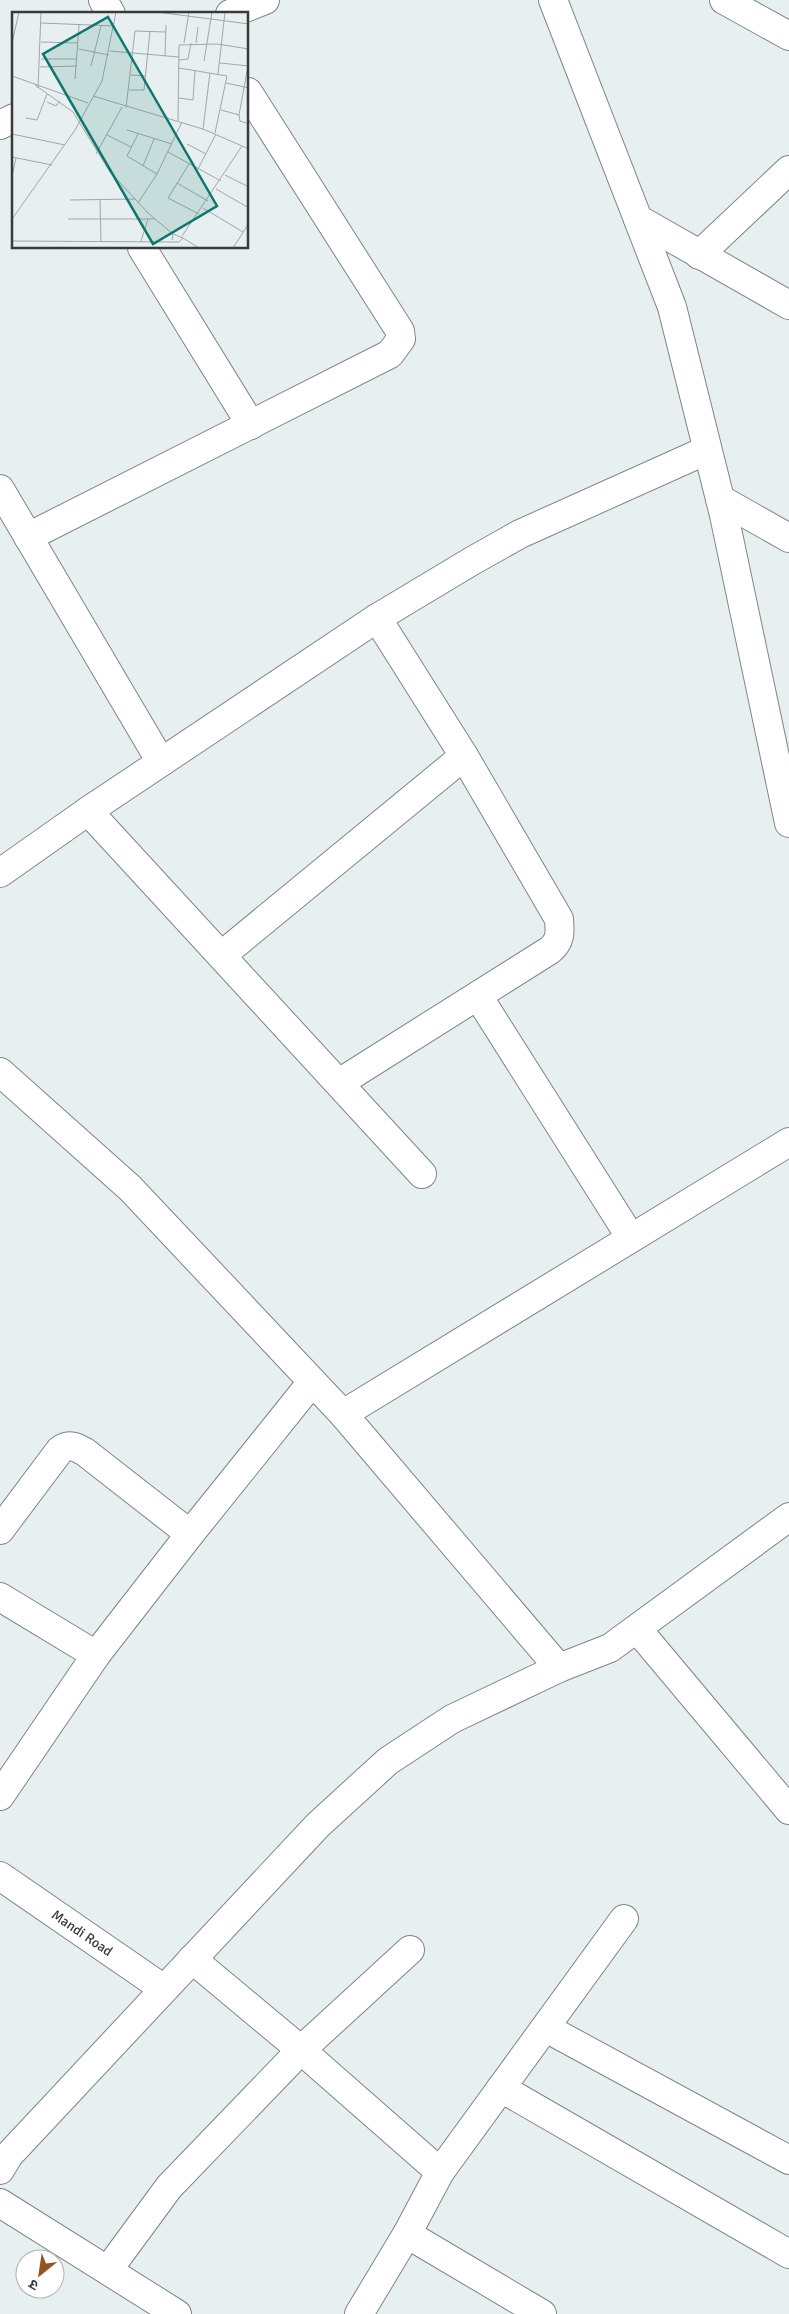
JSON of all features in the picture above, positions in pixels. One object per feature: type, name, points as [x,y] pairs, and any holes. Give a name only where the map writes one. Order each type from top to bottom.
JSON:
[{"type":"street","points":[[103,0],[110,12]]},
{"type":"street","points":[[235,12],[265,0]]},
{"type":"street","points":[[553,0],[672,306],[720,500],[789,822]]},
{"type":"street","points":[[724,0],[789,36]]},
{"type":"street","points":[[28,537],[390,354],[401,339],[400,331],[249,94]]},
{"type":"street","points":[[0,125],[12,119]]},
{"type":"street","points":[[699,255],[789,170]]},
{"type":"street","points":[[638,219],[789,305]]},
{"type":"street","points":[[143,249],[250,425]]},
{"type":"street","points":[[0,873],[88,811],[377,618],[520,534],[707,450]]},
{"type":"street","points":[[0,490],[161,762]]},
{"type":"street","points":[[720,500],[789,538]]},
{"type":"street","points":[[339,1083],[550,950],[555,946],[560,936],[559,919],[464,756],[377,618]]},
{"type":"street","points":[[222,955],[464,756]]},
{"type":"street","points":[[88,811],[422,1174]]},
{"type":"street","points":[[478,996],[631,1238]]},
{"type":"street","points":[[0,1072],[130,1188],[343,1414],[559,1668]]},
{"type":"street","points":[[343,1414],[789,1142]]},
{"type":"street","points":[[0,1796],[96,1656],[190,1534],[312,1382]]},
{"type":"street","points":[[0,1530],[60,1450],[65,1446],[73,1446],[85,1452],[190,1534]]},
{"type":"street","points":[[0,2170],[9,2155],[318,1825],[388,1761],[452,1719],[559,1668],[610,1648],[638,1630],[789,1517]]},
{"type":"street","points":[[0,1598],[96,1656]]},
{"type":"street","points":[[638,1630],[789,1810]]},
{"type":"street","name":"Mandi Road","points":[[0,1876],[164,1990]]},
{"type":"street","points":[[359,2314],[407,2234],[440,2172],[624,1919]]},
{"type":"street","points":[[108,2270],[170,2187],[301,2050],[410,1950]]},
{"type":"street","points":[[192,1959],[301,2050],[440,2172]]},
{"type":"street","points":[[546,2028],[789,2160]]},
{"type":"street","points":[[502,2088],[789,2254]]},
{"type":"street","points":[[0,2204],[177,2314]]},
{"type":"street","points":[[407,2234],[542,2314]]}]
